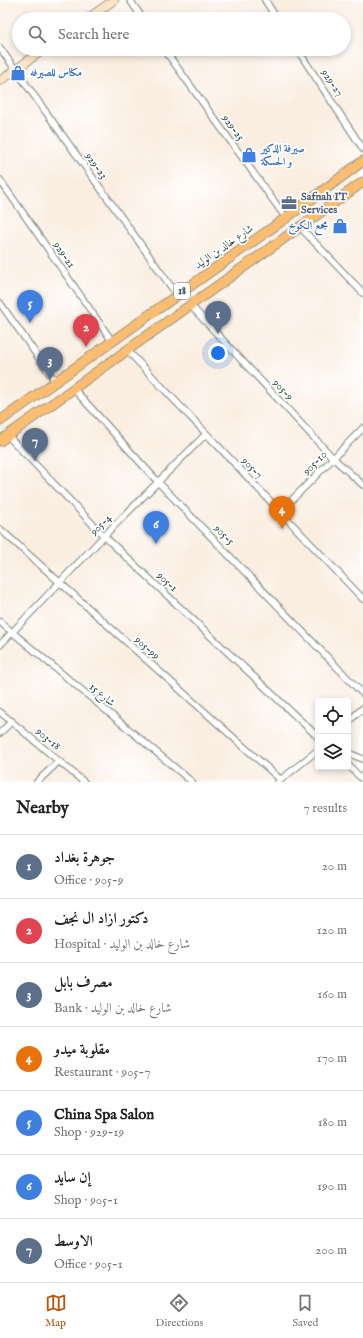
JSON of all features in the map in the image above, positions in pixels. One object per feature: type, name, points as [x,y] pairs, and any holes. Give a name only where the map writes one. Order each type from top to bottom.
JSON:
[{"type":"main road","name":"شارع خالد بن الوليد","points":[[0,421],[286,218],[363,161]]},
{"type":"main road","name":"18","points":[[4,438],[301,228],[363,182]]},
{"type":"street","points":[[97,12],[114,0]]},
{"type":"street","points":[[130,0],[138,12]]},
{"type":"street","points":[[265,0],[273,12]]},
{"type":"street","name":"929-23","points":[[0,48],[177,295]]},
{"type":"street","points":[[0,80],[34,56]]},
{"type":"street","name":"929-25","points":[[169,56],[286,218]]},
{"type":"street","name":"929-27","points":[[302,56],[363,149]]},
{"type":"street","name":"929-21","points":[[0,180],[112,341]]},
{"type":"street","points":[[301,228],[363,293]]},
{"type":"street","points":[[0,303],[55,381]]},
{"type":"street","name":"905-9","points":[[191,306],[333,458],[363,486]]},
{"type":"street","name":"905-7","points":[[128,351],[363,599]]},
{"type":"street","name":"905-5","points":[[73,388],[158,482],[363,694]]},
{"type":"street","name":"905-10","points":[[280,512],[363,428]]},
{"type":"street","name":"905-4","points":[[0,645],[104,536],[206,434]]},
{"type":"street","name":"905-1","points":[[4,438],[104,536],[315,734]]},
{"type":"street","name":"905-99","points":[[0,529],[280,781]]},
{"type":"street","name":"شارع 15","points":[[0,622],[192,782]]},
{"type":"street","points":[[351,719],[363,708]]},
{"type":"street","name":"903-18","points":[[0,712],[84,782]]},
{"type":"street","points":[[0,733],[12,721]]},
{"type":"street","points":[[280,781],[315,752]]},
{"type":"street","points":[[351,754],[363,759]]},
{"type":"street","points":[[37,782],[59,761]]},
{"type":"street","points":[[351,768],[363,780]]},
{"type":"place","name":"مكناس للصيرفه","points":[[18,73]]},
{"type":"place","name":"صيرفة الذكير و الحسكة","points":[[249,155]]},
{"type":"place","name":"Safnah IT Services","points":[[289,203]]},
{"type":"place","name":"مجمع الكوخ","points":[[340,226]]},
{"type":"place","name":"China Spa Salon","points":[[30,323]]},
{"type":"place","name":"جوهرة بغداد","points":[[218,334]]},
{"type":"place","name":"دكتور ازاد ال نجف","points":[[86,347]]},
{"type":"place","name":"مصرف بابل","points":[[50,380]]},
{"type":"place","name":"الاوسط","points":[[35,461]]},
{"type":"place","name":"مقلوبة ميدو","points":[[282,529]]},
{"type":"place","name":"إن سايد","points":[[156,544]]}]
